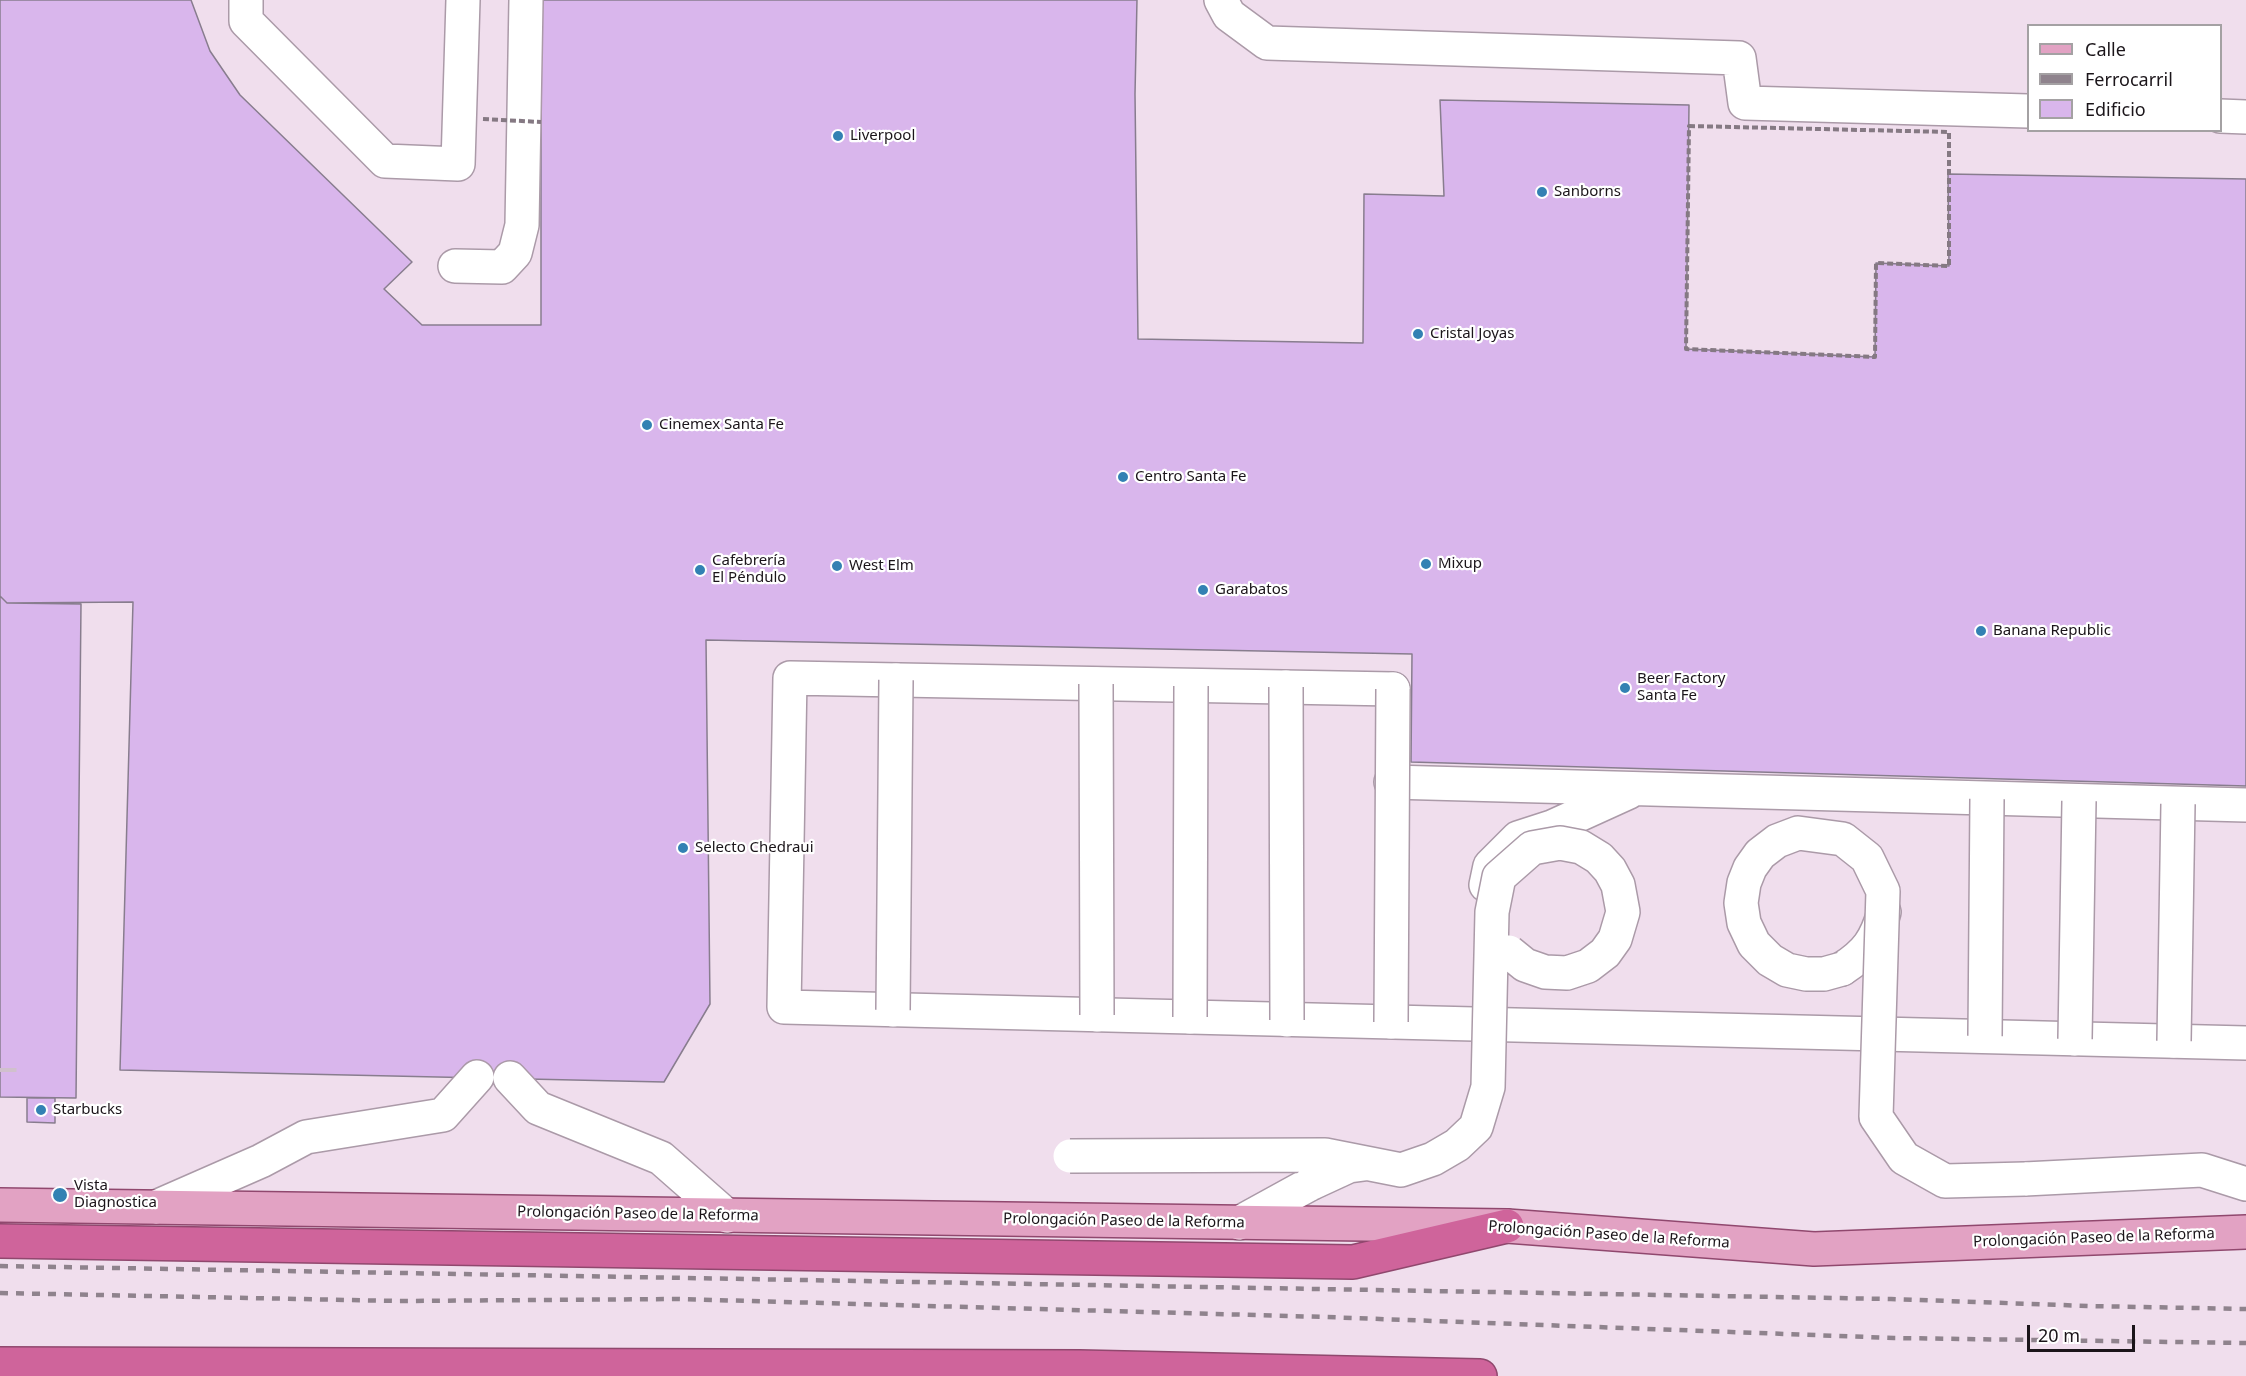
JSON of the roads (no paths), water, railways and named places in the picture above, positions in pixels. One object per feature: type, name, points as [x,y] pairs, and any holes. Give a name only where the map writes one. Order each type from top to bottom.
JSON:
[{"type":"highway","points":[[0,1241],[1353,1262],[1507,1226]]},
{"type":"highway","points":[[0,1364],[1080,1367],[1480,1376]]},
{"type":"main road","name":"Prolongación Paseo de la Reforma","points":[[0,1205],[1507,1226],[1814,1249],[2246,1232]]},
{"type":"lane","points":[[246,0],[246,21],[385,161],[458,164],[463,0]]},
{"type":"lane","points":[[455,266],[502,267],[515,253],[522,225],[526,0]]},
{"type":"lane","points":[[1221,0],[1229,15],[1267,42],[1739,58],[1745,103],[2027,111]]},
{"type":"lane","points":[[2222,116],[2246,117]]},
{"type":"lane","points":[[1391,1022],[1393,689],[790,678],[784,1007],[1287,1020],[2246,1043]]},
{"type":"lane","points":[[893,1010],[896,680]]},
{"type":"lane","points":[[1096,684],[1097,1015]]},
{"type":"lane","points":[[1190,1017],[1191,686]]},
{"type":"lane","points":[[1286,687],[1287,1020]]},
{"type":"lane","points":[[1391,782],[1646,793],[1767,792],[2246,806]]},
{"type":"lane","points":[[1767,792],[1813,827],[1855,846],[1877,871],[1884,911],[1878,932],[1867,950],[1842,969],[1824,974],[1806,974],[1787,970],[1770,960],[1754,944],[1744,923],[1741,903],[1744,883],[1750,868],[1760,854],[1776,841],[1798,834],[1843,839],[1868,858],[1883,891],[1876,1118],[1904,1158],[1945,1181],[2202,1170],[2246,1184]]},
{"type":"lane","points":[[1239,1222],[1349,1166],[1392,1161],[1439,1148],[1472,1121],[1480,1092],[1487,889],[1509,850],[1538,834],[1577,832],[1597,839],[1625,865],[1633,882],[1637,900],[1637,919],[1631,938],[1615,960],[1596,974],[1576,981],[1555,982],[1528,974],[1489,938],[1480,911],[1490,866],[1518,837],[1646,793]]},
{"type":"lane","points":[[1985,1036],[1987,799]]},
{"type":"lane","points":[[2075,1039],[2079,801]]},
{"type":"lane","points":[[2174,1041],[2178,804]]},
{"type":"lane","points":[[1070,1156],[1325,1155],[1401,1170],[1433,1159],[1457,1145],[1476,1127],[1488,1087],[1492,912],[1499,877],[1532,848],[1560,843],[1581,847],[1599,858],[1610,870],[1618,885],[1623,912],[1615,939],[1605,953],[1588,966],[1567,973],[1545,972],[1507,955]]},
{"type":"lane","points":[[156,1207],[261,1161],[306,1137],[443,1115],[477,1077]]},
{"type":"lane","points":[[510,1077],[538,1108],[661,1158],[726,1216]]},
{"type":"railway","points":[[0,1266],[1891,1299],[2246,1309]]},
{"type":"railway","points":[[0,1293],[399,1301],[678,1299],[1326,1317],[1894,1338],[2246,1343]]},
{"type":"place","name":"Liverpool","points":[[838,136]]},
{"type":"place","name":"Sanborns","points":[[1542,192]]},
{"type":"place","name":"Cristal Joyas","points":[[1418,334]]},
{"type":"place","name":"Cinemex Santa Fe","points":[[647,425]]},
{"type":"place","name":"Centro Santa Fe","points":[[1123,477]]},
{"type":"place","name":"Mixup","points":[[1426,564]]},
{"type":"place","name":"West Elm","points":[[837,566]]},
{"type":"place","name":"Cafebrería El Péndulo","points":[[700,570]]},
{"type":"place","name":"Garabatos","points":[[1203,590]]},
{"type":"place","name":"Banana Republic","points":[[1981,631]]},
{"type":"place","name":"Beer Factory Santa Fe","points":[[1625,688]]},
{"type":"place","name":"Selecto Chedraui","points":[[683,848]]},
{"type":"place","name":"Starbucks","points":[[41,1110]]},
{"type":"place","name":"Vista Diagnostica","points":[[60,1195]]}]
